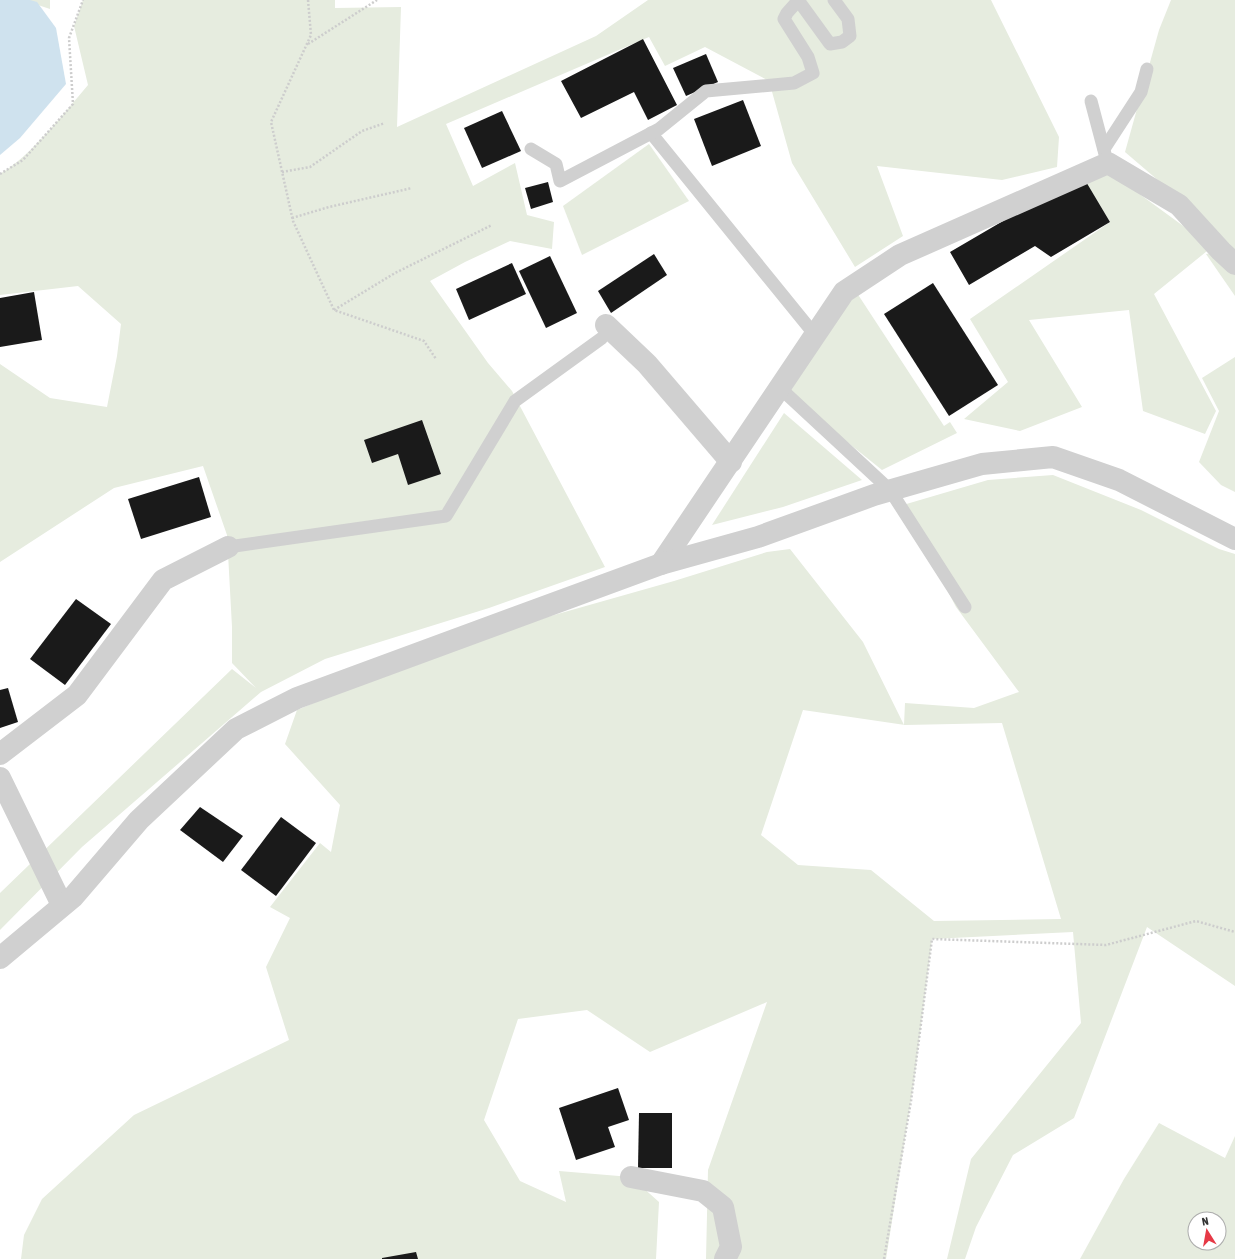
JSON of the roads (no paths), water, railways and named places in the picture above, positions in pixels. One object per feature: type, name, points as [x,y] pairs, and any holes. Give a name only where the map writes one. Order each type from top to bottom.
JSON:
[{"type":"street","points":[[661,564],[844,292],[900,255],[1106,156],[1179,205],[1235,264]]},
{"type":"street","points":[[604,332],[647,364],[730,462]]},
{"type":"street","points":[[0,958],[73,897],[139,820],[236,730],[297,698],[661,564],[758,537],[890,490],[982,464],[1053,457],[1119,480],[1235,539]]},
{"type":"street","points":[[0,754],[77,696],[163,580],[228,547]]},
{"type":"street","points":[[0,778],[62,905]]},
{"type":"street","points":[[632,1177],[703,1191],[723,1207],[731,1247],[725,1259]]},
{"type":"lane","points":[[532,149],[556,164],[560,181],[659,129],[706,91],[794,83],[813,73],[808,57],[784,20],[791,8],[796,3],[801,4],[830,44],[842,42],[850,36],[848,19],[834,0]]},
{"type":"lane","points":[[1106,156],[1140,92],[1147,69]]},
{"type":"lane","points":[[1091,101],[1106,156]]},
{"type":"lane","points":[[651,133],[815,335]]},
{"type":"lane","points":[[228,547],[446,516],[515,401],[604,332]]},
{"type":"lane","points":[[780,388],[890,490],[965,608]]},
{"type":"water","points":[[0,0],[30,0],[37,2],[56,28],[66,84],[20,138],[0,155]]}]
